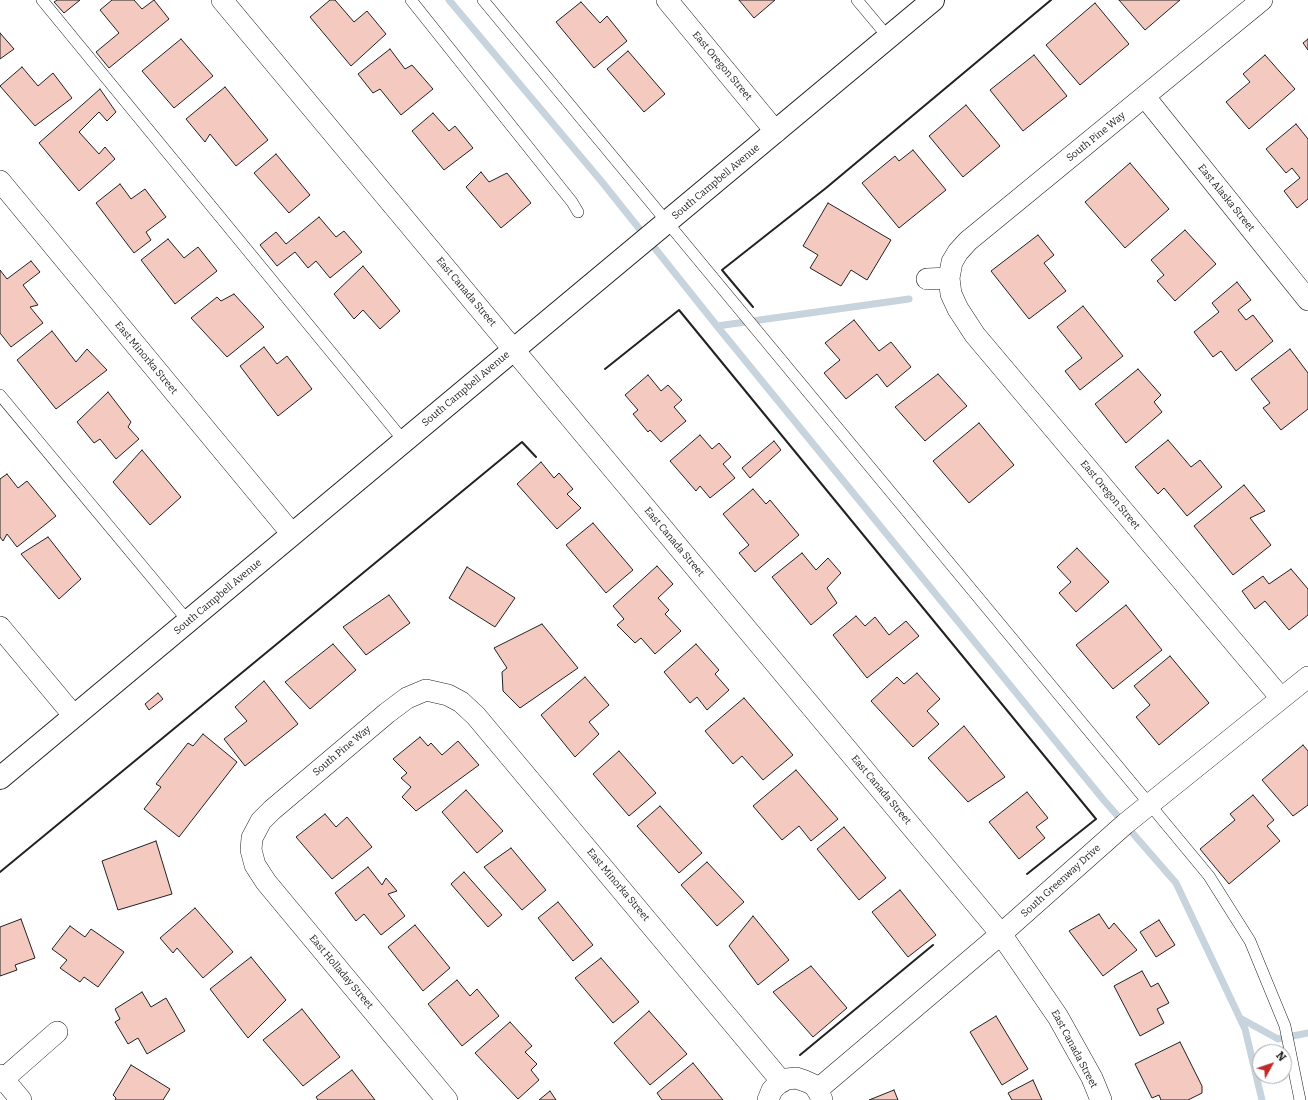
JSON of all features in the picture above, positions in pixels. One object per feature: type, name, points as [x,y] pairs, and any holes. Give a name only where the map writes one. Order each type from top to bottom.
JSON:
[{"type":"main road","name":"South Campbell Avenue","points":[[0,778],[933,0]]},
{"type":"street","name":"East Canada Street","points":[[222,0],[1002,934],[1058,1017],[1092,1078],[1101,1100]]},
{"type":"street","name":"East Oregon Street","points":[[667,0],[776,132]]},
{"type":"street","name":"South Pine Way","points":[[949,282],[952,262],[958,252],[968,242],[1262,0]]},
{"type":"street","name":"East Alaska Street","points":[[1145,97],[1308,300]]},
{"type":"street","name":"East Minorka Street","points":[[0,182],[292,534]]},
{"type":"street","points":[[926,279],[949,282]]},
{"type":"street","name":"East Oregon Street","points":[[949,282],[951,294],[958,309],[975,335],[1281,698]]},
{"type":"street","points":[[0,626],[74,716]]},
{"type":"street","name":"South Greenway Drive","points":[[820,1095],[1125,824],[1308,677]]},
{"type":"street","name":"South Pine Way","points":[[252,838],[261,821],[272,810],[387,713],[407,698],[426,690],[448,695]]},
{"type":"street","name":"East Minorka Street","points":[[448,695],[461,702],[476,716],[782,1082]]},
{"type":"street","name":"East Holladay Street","points":[[252,838],[251,850],[254,865],[266,882],[447,1100]]},
{"type":"street","points":[[22,1100],[1,1079],[57,1032]]},
{"type":"street","points":[[768,1100],[772,1090],[779,1083],[787,1079],[796,1078],[814,1085],[820,1095]]},
{"type":"lane","points":[[42,0],[404,441]]},
{"type":"lane","points":[[411,0],[572,202],[578,212]]},
{"type":"lane","points":[[483,0],[663,226],[1209,876],[1250,941],[1285,1026],[1300,1100]]},
{"type":"lane","points":[[857,0],[888,38]]},
{"type":"lane","points":[[0,395],[188,621]]},
{"type":"building","points":[[57,0],[80,0],[64,13],[54,2]]},
{"type":"building","points":[[112,0],[134,0],[142,9],[154,0],[169,19],[109,68],[96,52],[119,33],[100,10]]},
{"type":"building","points":[[330,0],[335,0],[354,22],[367,11],[386,34],[351,66],[310,17]]},
{"type":"building","points":[[739,0],[775,0],[754,18]]},
{"type":"building","points":[[1119,0],[1180,0],[1145,30]]},
{"type":"building","points":[[581,2],[600,23],[607,16],[627,41],[594,68],[556,22]]},
{"type":"building","points":[[1095,3],[1129,44],[1080,85],[1046,45]]},
{"type":"building","points":[[0,33],[14,49],[0,59]]},
{"type":"building","points":[[181,39],[213,76],[174,108],[142,71]]},
{"type":"building","points":[[1308,39],[1308,50],[1303,43]]},
{"type":"building","points":[[390,49],[405,69],[412,65],[433,89],[401,115],[380,89],[373,93],[358,74]]},
{"type":"building","points":[[628,51],[665,94],[644,112],[607,69]]},
{"type":"building","points":[[1034,55],[1067,96],[1023,131],[990,90]]},
{"type":"building","points":[[1265,55],[1295,89],[1249,129],[1226,102],[1250,82],[1243,74]]},
{"type":"building","points":[[22,67],[38,86],[53,73],[72,98],[35,126],[0,86]]},
{"type":"building","points":[[225,87],[268,140],[236,166],[210,134],[205,142],[186,119]]},
{"type":"building","points":[[100,89],[116,112],[107,121],[99,112],[79,132],[99,154],[105,147],[115,159],[79,191],[39,143]]},
{"type":"building","points":[[966,105],[1000,146],[963,177],[929,136]]},
{"type":"building","points":[[433,113],[449,131],[455,126],[473,148],[444,170],[412,131]]},
{"type":"building","points":[[1296,124],[1308,139],[1308,199],[1297,208],[1284,191],[1300,178],[1292,168],[1286,173],[1266,149]]},
{"type":"building","points":[[913,150],[946,190],[899,228],[862,183],[895,156],[899,161]]},
{"type":"building","points":[[276,154],[310,195],[289,213],[254,173]]},
{"type":"building","points":[[1130,163],[1169,209],[1125,248],[1085,202]]},
{"type":"building","points":[[481,172],[489,182],[507,173],[531,203],[501,228],[466,187]]},
{"type":"building","points":[[120,184],[131,199],[145,189],[166,217],[146,232],[151,240],[134,253],[96,203]]},
{"type":"building","points":[[828,203],[891,240],[867,280],[851,270],[841,286],[810,268],[818,255],[803,246]]},
{"type":"building","points":[[319,217],[336,237],[344,231],[362,252],[330,278],[316,261],[308,268],[295,252],[277,266],[260,245],[276,232],[286,244]]},
{"type":"building","points":[[1185,230],[1216,264],[1175,301],[1157,281],[1164,275],[1151,260]]},
{"type":"building","points":[[1038,235],[1054,255],[1044,263],[1066,291],[1029,319],[991,271]]},
{"type":"building","points":[[168,239],[184,258],[198,247],[217,271],[175,304],[141,260]]},
{"type":"building","points":[[31,261],[40,272],[23,285],[38,305],[30,307],[43,323],[11,347],[0,333],[0,270],[7,279]]},
{"type":"building","points":[[363,266],[400,311],[380,329],[363,310],[354,319],[334,294]]},
{"type":"building","points":[[1237,282],[1251,300],[1238,310],[1246,320],[1253,315],[1273,341],[1236,371],[1221,351],[1213,357],[1194,332],[1219,312],[1212,303]]},
{"type":"building","points":[[234,294],[264,327],[227,357],[191,318],[217,297],[221,301]]},
{"type":"building","points":[[1083,306],[1123,356],[1080,390],[1065,371],[1082,358],[1057,327]]},
{"type":"building","points":[[854,320],[879,351],[891,342],[911,367],[887,387],[877,374],[846,399],[824,373],[840,360],[825,343]]},
{"type":"building","points":[[52,331],[76,362],[87,349],[107,370],[56,409],[17,360]]},
{"type":"building","points":[[264,347],[277,364],[287,356],[312,389],[278,416],[240,366]]},
{"type":"building","points":[[1290,349],[1308,373],[1308,409],[1281,430],[1263,408],[1270,403],[1251,379]]},
{"type":"building","points":[[1138,369],[1161,395],[1154,402],[1162,412],[1126,443],[1095,404]]},
{"type":"building","points":[[938,374],[967,406],[925,441],[895,407]]},
{"type":"building","points":[[648,375],[661,391],[668,385],[682,400],[674,407],[686,421],[661,442],[650,430],[648,432],[633,414],[638,410],[625,395]]},
{"type":"building","points":[[108,392],[131,422],[128,427],[139,439],[116,459],[100,439],[94,443],[77,422]]},
{"type":"building","points":[[979,423],[1014,465],[969,503],[933,461]]},
{"type":"building","points":[[700,435],[712,449],[719,443],[731,457],[723,464],[735,478],[710,498],[700,486],[696,491],[670,461]]},
{"type":"building","points":[[1168,440],[1191,467],[1200,460],[1222,487],[1187,516],[1164,488],[1158,494],[1135,467]]},
{"type":"building","points":[[774,441],[781,450],[750,478],[742,468]]},
{"type":"building","points":[[142,450],[181,497],[150,525],[113,482]]},
{"type":"building","points":[[541,462],[554,478],[559,473],[573,489],[567,494],[581,508],[557,529],[517,484]]},
{"type":"building","points":[[7,474],[18,488],[27,481],[56,516],[17,547],[7,534],[3,541],[0,537],[0,479]]},
{"type":"building","points":[[1244,485],[1265,511],[1250,518],[1271,545],[1233,575],[1194,526]]},
{"type":"building","points":[[753,489],[766,504],[770,500],[799,535],[755,572],[739,553],[749,545],[723,514]]},
{"type":"building","points":[[593,523],[633,570],[606,593],[566,545]]},
{"type":"building","points":[[48,537],[81,579],[59,599],[21,554]]},
{"type":"building","points":[[1077,548],[1109,582],[1076,612],[1059,593],[1071,582],[1057,567]]},
{"type":"building","points":[[802,553],[816,570],[828,558],[841,573],[827,588],[837,603],[811,625],[772,577]]},
{"type":"building","points":[[657,566],[673,584],[658,598],[669,610],[665,614],[681,631],[655,654],[641,638],[635,643],[617,625],[624,619],[613,606]]},
{"type":"building","points":[[467,567],[515,598],[495,627],[449,598]]},
{"type":"building","points":[[1291,569],[1308,589],[1308,615],[1289,630],[1265,601],[1255,609],[1242,591],[1263,576],[1269,584]]},
{"type":"building","points":[[389,595],[410,623],[366,655],[343,627]]},
{"type":"building","points":[[1126,605],[1162,650],[1113,689],[1076,645]]},
{"type":"building","points":[[856,616],[865,626],[875,617],[889,635],[906,621],[919,636],[867,678],[833,635]]},
{"type":"building","points":[[542,624],[578,668],[520,708],[503,691],[502,672],[507,668],[494,648]]},
{"type":"building","points":[[333,644],[356,670],[310,709],[285,682]]},
{"type":"building","points":[[696,644],[719,670],[715,674],[729,690],[707,710],[697,697],[690,703],[664,672]]},
{"type":"building","points":[[1170,656],[1209,703],[1159,745],[1136,717],[1150,705],[1134,686]]},
{"type":"building","points":[[917,673],[940,699],[927,711],[939,724],[913,747],[871,701],[897,677],[904,684]]},
{"type":"building","points":[[585,677],[609,705],[589,722],[599,734],[575,757],[541,715]]},
{"type":"building","points":[[264,681],[298,724],[245,766],[224,739],[247,721],[235,707]]},
{"type":"building","points":[[158,693],[163,699],[149,710],[145,704]]},
{"type":"building","points":[[744,698],[793,755],[763,780],[742,756],[733,764],[705,731]]},
{"type":"building","points":[[964,726],[1005,777],[968,802],[928,758]]},
{"type":"building","points":[[203,734],[237,762],[179,837],[144,809],[161,787],[156,784],[188,743],[193,746]]},
{"type":"building","points":[[420,737],[428,746],[431,743],[442,755],[458,741],[479,765],[416,811],[402,797],[411,787],[401,778],[407,773],[393,759]]},
{"type":"building","points":[[1303,745],[1308,751],[1308,805],[1293,816],[1262,780]]},
{"type":"building","points":[[619,751],[656,793],[629,816],[593,774]]},
{"type":"building","points":[[796,770],[838,819],[811,841],[799,826],[782,840],[753,806]]},
{"type":"building","points":[[466,790],[503,831],[477,853],[442,812]]},
{"type":"building","points":[[1027,792],[1048,818],[1036,827],[1045,838],[1019,859],[989,822]]},
{"type":"building","points":[[1253,795],[1274,820],[1267,826],[1280,841],[1229,884],[1200,849],[1235,820],[1230,814]]},
{"type":"building","points":[[660,806],[702,853],[679,873],[637,826]]},
{"type":"building","points":[[325,814],[336,827],[347,817],[372,847],[332,879],[296,837]]},
{"type":"building","points":[[844,827],[886,878],[859,900],[817,849]]},
{"type":"building","points":[[156,841],[172,894],[118,910],[102,861]]},
{"type":"building","points":[[511,848],[546,890],[522,910],[484,867]]},
{"type":"building","points":[[707,862],[744,902],[717,926],[681,885]]},
{"type":"building","points":[[368,867],[382,885],[386,878],[397,891],[388,894],[405,916],[381,935],[364,914],[356,921],[335,893]]},
{"type":"building","points":[[464,872],[502,915],[488,927],[451,884]]},
{"type":"building","points":[[900,890],[936,935],[908,957],[872,912]]},
{"type":"building","points":[[558,902],[593,945],[573,961],[538,918]]},
{"type":"building","points":[[195,908],[233,952],[203,978],[177,948],[173,953],[160,938]]},
{"type":"building","points":[[1099,914],[1109,929],[1114,923],[1137,950],[1103,976],[1069,931]]},
{"type":"building","points":[[753,916],[789,960],[758,985],[729,946]]},
{"type":"building","points":[[21,919],[35,958],[15,965],[17,970],[0,976],[0,927]]},
{"type":"building","points":[[1159,920],[1175,945],[1156,957],[1140,932]]},
{"type":"building","points":[[415,925],[450,968],[423,991],[388,947]]},
{"type":"building","points":[[70,926],[85,937],[91,929],[124,952],[98,987],[84,977],[80,982],[60,968],[67,960],[52,949]]},
{"type":"building","points":[[251,957],[286,1000],[248,1038],[210,989]]},
{"type":"building","points":[[601,958],[639,1002],[613,1023],[575,978]]},
{"type":"building","points":[[811,966],[847,1008],[813,1037],[773,992]]},
{"type":"building","points":[[1142,971],[1151,987],[1158,983],[1169,1003],[1157,1009],[1164,1023],[1140,1036],[1114,986]]},
{"type":"building","points":[[457,980],[470,996],[477,989],[499,1016],[462,1046],[428,1004]]},
{"type":"building","points":[[142,992],[151,1007],[166,998],[185,1031],[147,1054],[138,1038],[128,1044],[115,1022],[120,1019],[115,1009]]},
{"type":"building","points":[[302,1009],[340,1057],[303,1086],[263,1040]]},
{"type":"building","points":[[649,1011],[687,1054],[650,1085],[614,1043]]},
{"type":"building","points":[[996,1016],[1028,1069],[1002,1085],[970,1032]]},
{"type":"building","points":[[510,1022],[532,1046],[525,1052],[537,1064],[531,1070],[539,1080],[518,1099],[475,1053]]},
{"type":"building","points":[[1180,1042],[1202,1086],[1202,1093],[1188,1100],[1161,1100],[1159,1095],[1152,1098],[1135,1064]]},
{"type":"building","points":[[693,1063],[723,1100],[662,1100],[657,1093]]},
{"type":"building","points":[[131,1065],[170,1089],[163,1100],[115,1100],[116,1098],[113,1095]]},
{"type":"building","points":[[352,1070],[375,1100],[318,1100],[316,1097]]},
{"type":"building","points":[[1033,1080],[1042,1100],[1012,1100],[1008,1093]]},
{"type":"building","points":[[894,1090],[898,1100],[869,1100]]},
{"type":"building","points":[[550,1091],[556,1100],[539,1100]]},
{"type":"waterway","points":[[449,0],[602,182],[717,326],[1102,798],[1176,883],[1245,1029],[1262,1100]]},
{"type":"waterway","points":[[717,326],[909,299]]},
{"type":"waterway","points":[[1240,1018],[1278,1039],[1308,1033]]},
{"type":"wall","points":[[753,307],[722,270],[826,188],[1051,0]]},
{"type":"wall","points":[[605,369],[679,310],[1096,819],[1027,874]]},
{"type":"wall","points":[[0,872],[522,442],[536,457]]},
{"type":"wall","points":[[800,1055],[933,945]]}]
